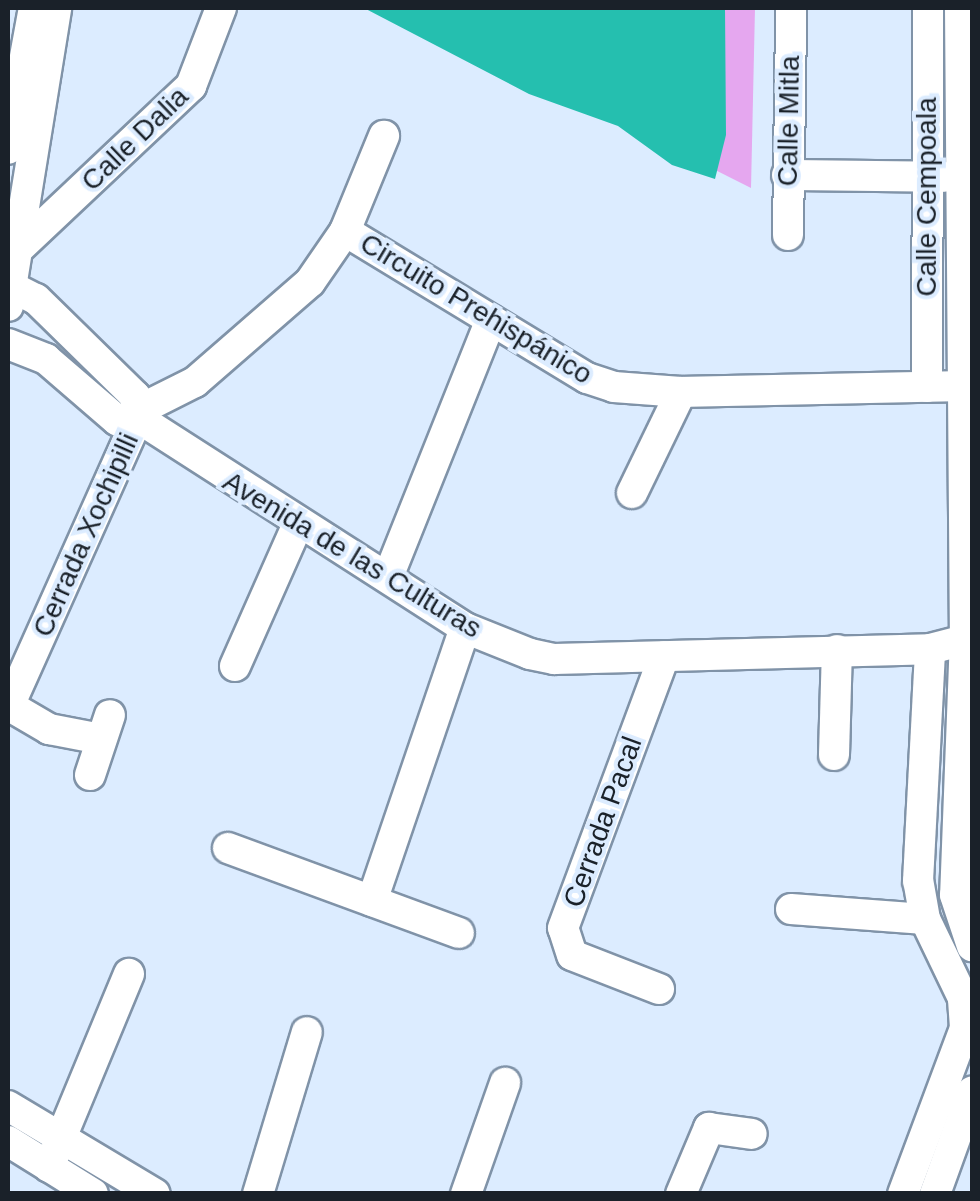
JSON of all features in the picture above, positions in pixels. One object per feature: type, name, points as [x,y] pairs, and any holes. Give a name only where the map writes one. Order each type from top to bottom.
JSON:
[{"type":"street","points":[[8,149],[12,99],[34,8]]},
{"type":"street","points":[[56,8],[9,292],[42,304],[135,396],[138,418]]},
{"type":"street","name":"Calle Dalia","points":[[18,249],[192,86],[220,8]]},
{"type":"street","name":"Calle Mitla","points":[[788,235],[791,8]]},
{"type":"street","name":"Calle Cempoala","points":[[927,388],[928,8]]},
{"type":"street","name":"Calle Cempoala","points":[[960,8],[966,177],[962,386],[969,638]]},
{"type":"street","points":[[345,231],[384,136]]},
{"type":"street","points":[[787,175],[966,177]]},
{"type":"street","name":"Circuito Prehispánico","points":[[138,418],[148,404],[185,390],[284,309],[332,256],[345,231],[587,378],[681,392],[962,386]]},
{"type":"street","points":[[388,577],[490,320]]},
{"type":"street","name":"Avenida de las Culturas","points":[[8,344],[60,368],[118,420],[138,418],[465,628],[554,659],[930,649],[969,638]]},
{"type":"street","points":[[632,492],[681,392]]},
{"type":"street","name":"Cerrada Xochipilli","points":[[8,706],[138,418]]},
{"type":"street","points":[[235,666],[298,524]]},
{"type":"street","points":[[372,901],[465,628]]},
{"type":"street","points":[[969,638],[955,896],[971,939]]},
{"type":"street","points":[[930,649],[918,881],[925,920],[963,998],[965,1028],[941,1134],[935,1194]]},
{"type":"street","points":[[834,755],[837,650]]},
{"type":"street","name":"Cerrada Pacal","points":[[659,989],[572,955],[563,928],[664,656]]},
{"type":"street","points":[[8,706],[49,729],[106,727],[90,775]]},
{"type":"street","points":[[922,804],[958,806]]},
{"type":"street","points":[[228,848],[459,933]]},
{"type":"street","points":[[792,909],[925,920]]},
{"type":"street","points":[[49,1167],[128,974]]},
{"type":"street","points":[[258,1194],[307,1032]]},
{"type":"street","points":[[466,1194],[505,1083]]},
{"type":"street","points":[[903,1194],[972,1092]]},
{"type":"street","points":[[8,1106],[155,1194]]},
{"type":"street","points":[[681,1194],[709,1128],[752,1134]]},
{"type":"street","points":[[8,1141],[93,1194]]},
{"type":"shaded area","points":[[364,8],[725,8],[726,135],[715,179],[672,165],[618,126],[529,94]]},
{"type":"shaded area","points":[[393,8],[755,8],[751,188]]}]
